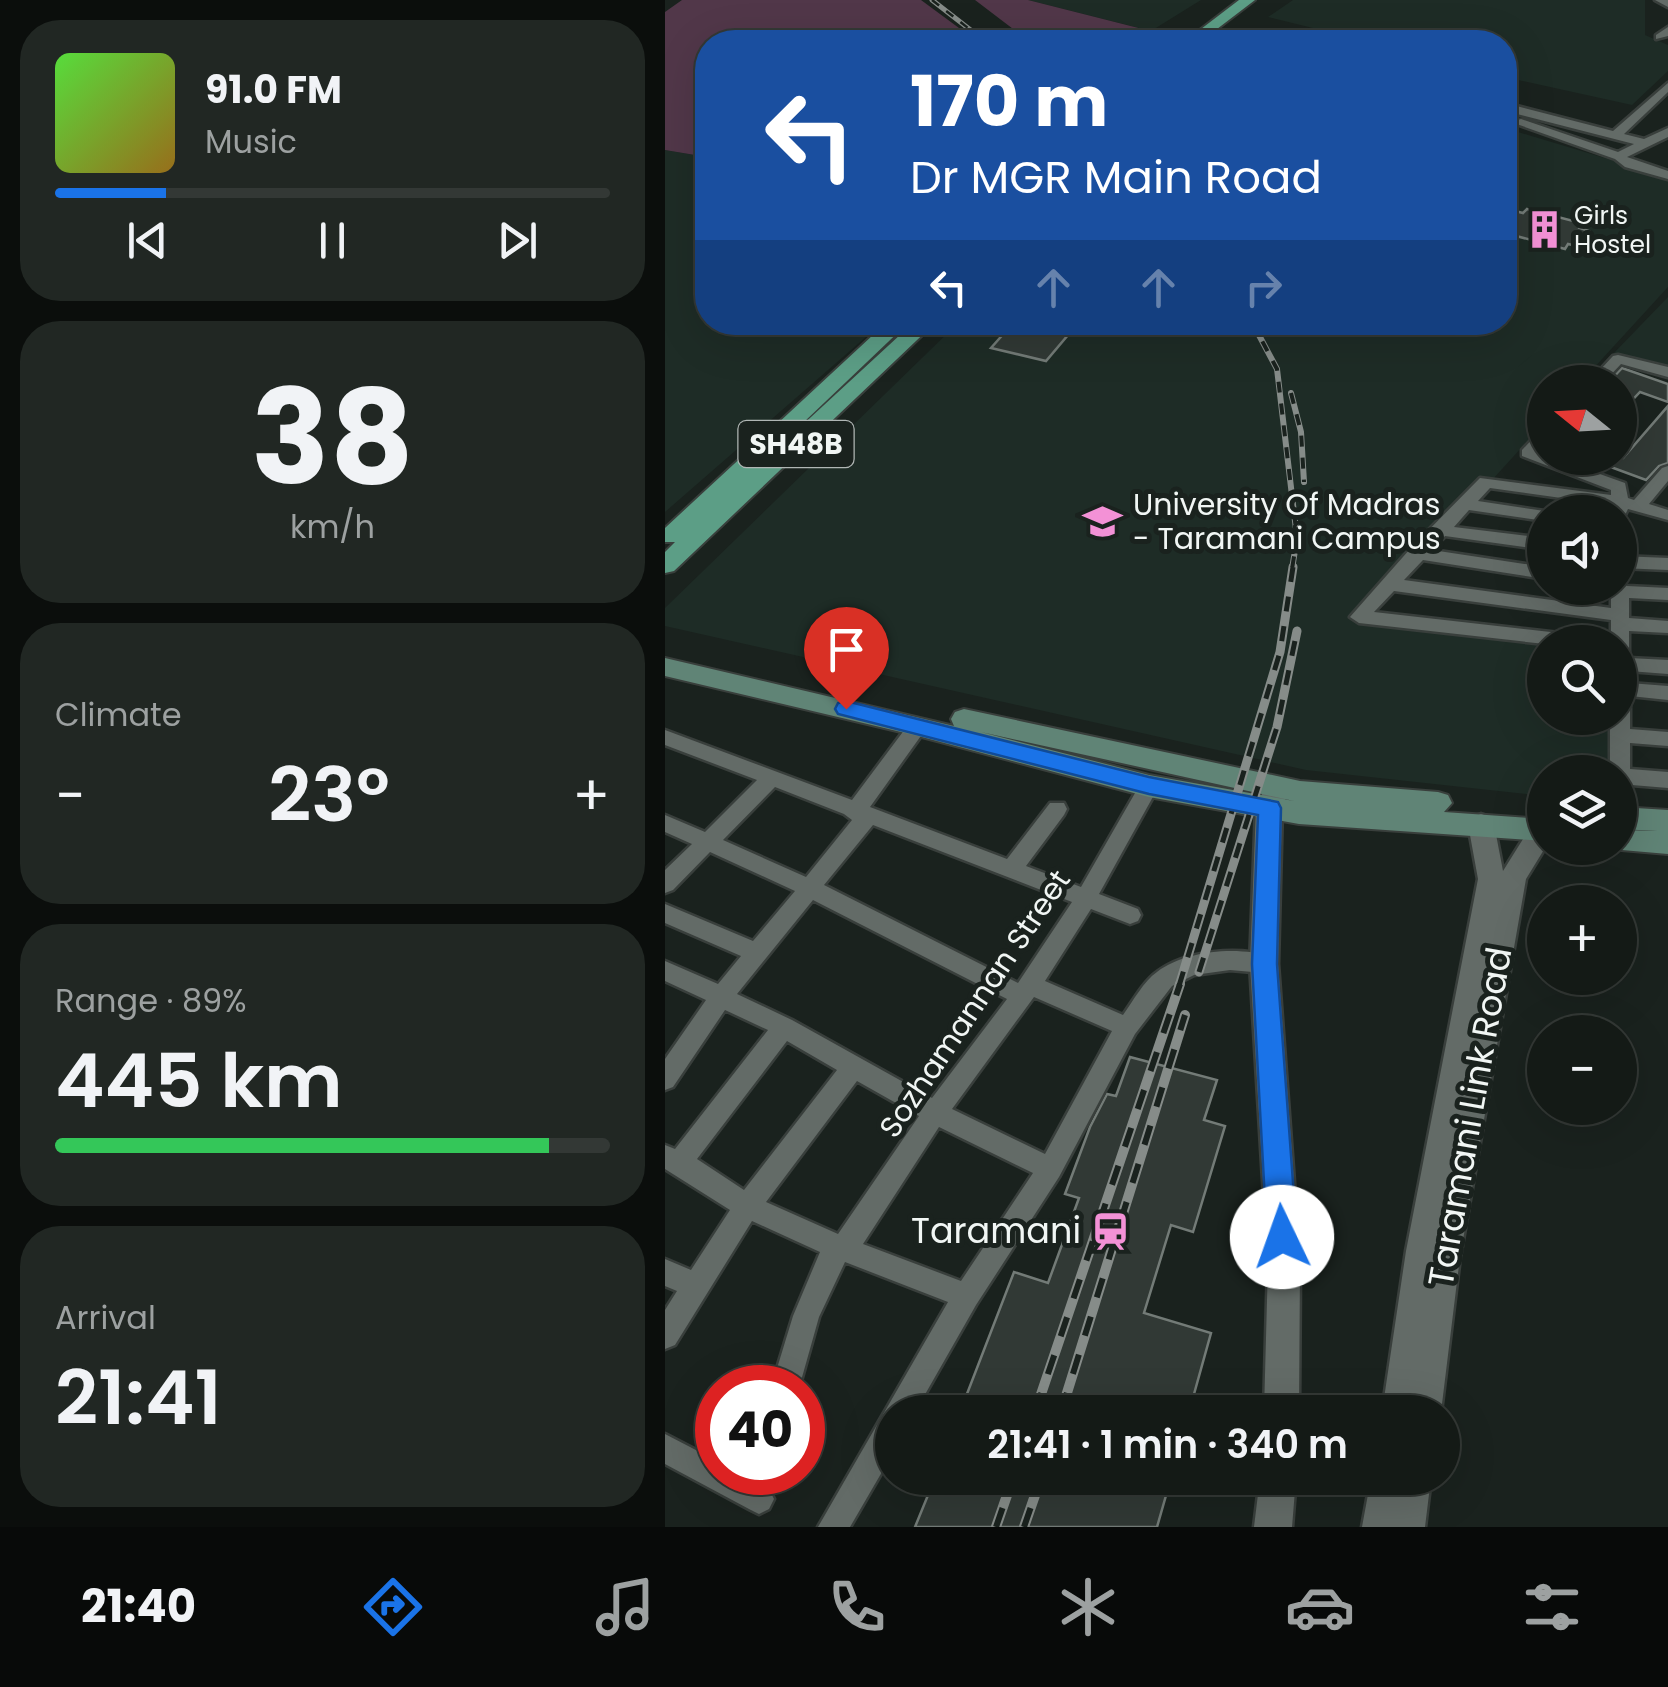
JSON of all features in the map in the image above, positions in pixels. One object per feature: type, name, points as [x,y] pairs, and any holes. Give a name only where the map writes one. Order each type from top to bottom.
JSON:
[{"type":"main road","points":[[1207,30],[1248,0]]},
{"type":"main road","points":[[1223,30],[1264,0]]},
{"type":"main road","name":"SH48B","points":[[665,540],[885,335]]},
{"type":"main road","name":"SH48B","points":[[665,565],[912,335]]},
{"type":"main road","points":[[665,650],[1273,798],[1299,814],[1527,824]]},
{"type":"main road","points":[[665,667],[918,726],[1149,786],[1527,822]]},
{"type":"main road","points":[[1637,827],[1668,821]]},
{"type":"main road","points":[[1637,835],[1668,844]]},
{"type":"street","points":[[1660,0],[1668,4]]},
{"type":"street","points":[[1617,134],[1668,86]]},
{"type":"street","points":[[1517,110],[1646,143]]},
{"type":"street","points":[[1517,122],[1668,176]]},
{"type":"street","points":[[1577,142],[1592,129]]},
{"type":"street","points":[[1619,156],[1668,132]]},
{"type":"street","points":[[1612,365],[1618,359],[1667,374]]},
{"type":"street","points":[[1637,497],[1668,471]]},
{"type":"street","points":[[1586,475],[1619,487],[1622,495]]},
{"type":"street","points":[[1527,636],[1359,617],[1415,553],[1486,482],[1562,495]]},
{"type":"street","points":[[1463,504],[1527,513]]},
{"type":"street","points":[[1637,509],[1668,516]]},
{"type":"street","points":[[1439,530],[1527,542]]},
{"type":"street","points":[[1415,553],[1527,570]]},
{"type":"street","points":[[1637,563],[1668,564]]},
{"type":"street","points":[[1389,584],[1668,627]]},
{"type":"street","points":[[1637,591],[1668,594]]},
{"type":"street","points":[[1620,605],[1621,625]]},
{"type":"street","points":[[1637,665],[1668,667]]},
{"type":"street","points":[[1637,691],[1668,693]]},
{"type":"street","points":[[665,1079],[722,996],[810,888],[918,726]]},
{"type":"street","points":[[1620,755],[1621,735],[1668,739]]},
{"type":"street","points":[[665,737],[1130,915]]},
{"type":"street","points":[[1637,776],[1668,780]]},
{"type":"street","points":[[665,884],[772,778]]},
{"type":"street","name":"Sozhamannan Street","points":[[792,1365],[815,1289],[840,1248],[853,1237],[1025,990],[1085,900],[1149,786]]},
{"type":"street","points":[[1273,798],[1265,964],[1284,1264],[1282,1395]]},
{"type":"street","points":[[1011,872],[1057,809]]},
{"type":"street","points":[[665,823],[709,840],[1025,990],[1127,1027]]},
{"type":"street","name":"Taramani Link Road","points":[[1401,1395],[1422,1252],[1491,879],[1481,824]]},
{"type":"street","name":"Taramani Link Road","points":[[1425,1395],[1443,1257],[1513,878],[1527,854]]},
{"type":"street","points":[[665,913],[757,953]]},
{"type":"street","points":[[910,1395],[967,1296],[1050,1169],[1127,1027],[1164,979],[1191,966],[1230,961],[1265,964]]},
{"type":"street","points":[[665,970],[784,1027],[935,1114],[1050,1169]]},
{"type":"street","points":[[784,1027],[673,1160],[747,1206],[840,1248],[967,1296]]},
{"type":"street","points":[[665,1335],[747,1206],[853,1069]]},
{"type":"street","points":[[665,1272],[697,1288]]},
{"type":"street","points":[[665,1448],[695,1462]]},
{"type":"street","points":[[833,1527],[875,1456]]},
{"type":"street","points":[[1273,1527],[1277,1495]]},
{"type":"street","points":[[1381,1527],[1386,1495]]},
{"type":"street","points":[[1406,1527],[1411,1495]]},
{"type":"shaded area","points":[[682,0],[921,0],[962,30],[695,30],[695,155],[665,150],[665,12]]},
{"type":"shaded area","points":[[975,0],[1028,0],[1146,30],[1014,30]]},
{"type":"shaded area","points":[[1028,0],[1201,0],[1147,30]]},
{"type":"shaded area","points":[[1293,0],[1645,0],[1645,35],[1668,45],[1668,71],[1632,105],[1517,80],[1517,30],[1321,30],[1268,17]]},
{"type":"shaded area","name":"University Of Madras - Taramani Campus","points":[[1517,132],[1668,177],[1668,287],[1597,365],[1527,365],[1527,442],[1366,618],[1527,642],[1527,735],[1620,735],[1620,755],[1527,755],[1527,794],[1306,770],[665,626],[665,608],[946,335],[1517,335]]},
{"type":"shaded area","points":[[665,150],[695,155],[695,335],[868,335],[665,512]]},
{"type":"shaded area","points":[[1668,297],[1668,373],[1613,354]]},
{"type":"building","name":"Girls Hostel","points":[[1527,209],[1585,224],[1580,228],[1589,231],[1577,246],[1568,244],[1565,249],[1517,236],[1517,212]]},
{"type":"building","points":[[1002,335],[1068,335],[1046,361],[991,348]]},
{"type":"building","points":[[1637,373],[1668,384],[1668,402],[1640,392],[1637,395]]},
{"type":"building","points":[[1668,406],[1668,463],[1659,466],[1646,480],[1632,475],[1637,475],[1637,442]]},
{"type":"building","points":[[1130,1057],[1217,1080],[1204,1120],[1225,1126],[1193,1232],[1171,1225],[1144,1313],[1211,1333],[1194,1395],[967,1395],[1014,1272],[1048,1283],[1079,1198],[1065,1194],[1107,1094],[1116,1096]]},
{"type":"building","points":[[928,1495],[1166,1495],[1157,1527],[915,1527]]},
{"type":"railway","points":[[932,0],[971,30]]},
{"type":"railway","points":[[1259,335],[1277,369],[1297,538],[1292,569]]},
{"type":"railway","points":[[1291,393],[1301,432],[1304,482]]},
{"type":"railway","points":[[1179,986],[1280,652],[1293,567]]},
{"type":"railway","points":[[1199,972],[1277,727],[1297,631]]},
{"type":"railway","points":[[1041,1395],[1180,984]]},
{"type":"railway","points":[[1066,1395],[1185,1015]]},
{"type":"railway","points":[[996,1527],[1007,1495]]},
{"type":"railway","points":[[1024,1527],[1035,1495]]},
{"type":"place","name":"Girls Hostel","points":[[1544,229]]},
{"type":"place","name":"University Of Madras - Taramani Campus","points":[[1103,522]]},
{"type":"place","name":"Taramani","points":[[1111,1231]]},
{"type":"route","points":[[846,709],[1149,786],[1269,808],[1265,964],[1282,1237]]}]
